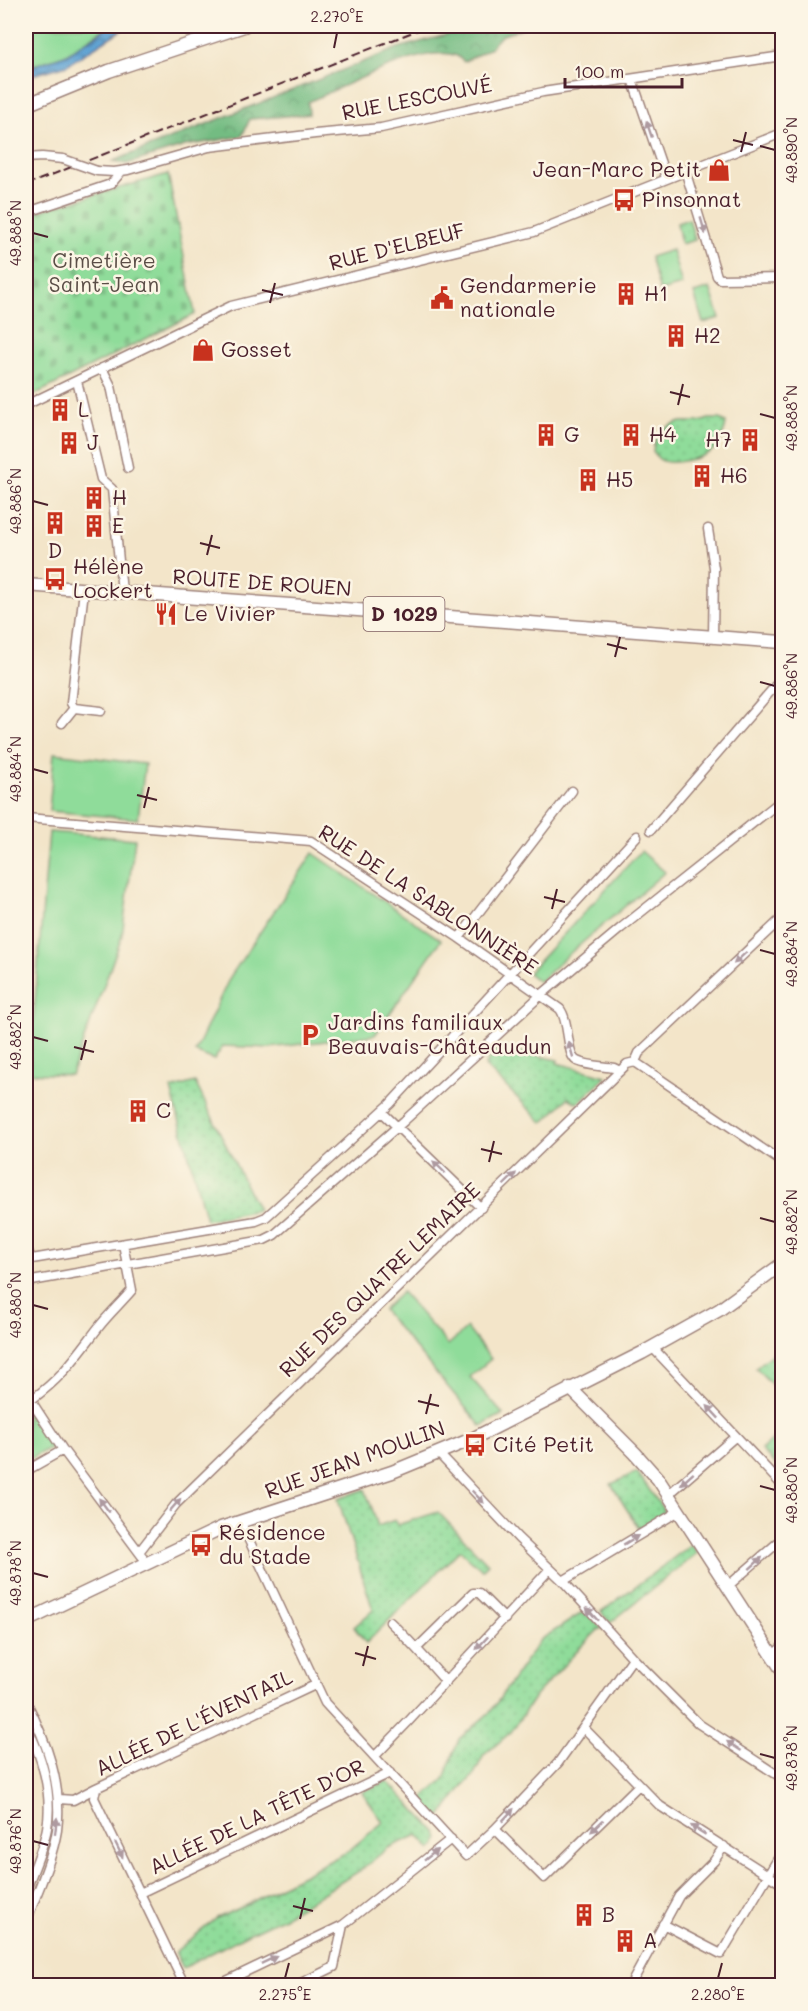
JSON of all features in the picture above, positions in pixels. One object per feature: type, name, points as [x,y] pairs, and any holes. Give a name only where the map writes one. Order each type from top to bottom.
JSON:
[{"type":"main road","points":[[26,105],[109,71],[237,27]]},
{"type":"main road","name":"ROUTE DE ROUEN","points":[[26,585],[783,642]]},
{"type":"main road","name":"RUE JEAN MOULIN","points":[[26,1621],[198,1538],[240,1521],[392,1472],[439,1454],[652,1347],[719,1310],[783,1264]]},
{"type":"main road","points":[[570,1388],[635,1453],[669,1494],[728,1586],[778,1651],[783,1670]]},
{"type":"street","name":"RUE LESCOUVÉ","points":[[26,158],[63,159],[97,171],[122,171],[203,148],[381,128],[543,92],[783,56]]},
{"type":"street","points":[[632,79],[666,178]]},
{"type":"street","name":"RUE D'ELBEUF","points":[[26,405],[231,306],[534,232],[685,170],[783,133]]},
{"type":"street","points":[[685,170],[717,276],[720,279],[783,278]]},
{"type":"street","points":[[37,208],[111,184],[122,171]]},
{"type":"street","points":[[102,368],[111,386],[128,468]]},
{"type":"street","points":[[77,381],[101,479],[112,489],[122,592]]},
{"type":"street","points":[[708,529],[714,568],[713,637]]},
{"type":"street","points":[[74,708],[71,704],[84,590]]},
{"type":"street","points":[[651,830],[783,678]]},
{"type":"street","points":[[74,708],[101,711]]},
{"type":"street","points":[[62,723],[74,708]]},
{"type":"street","points":[[459,938],[572,791]]},
{"type":"street","points":[[26,1282],[264,1240],[274,1235],[398,1127],[541,995],[621,928],[783,800]]},
{"type":"street","name":"RUE DE LA SABLONNIÈRE","points":[[26,819],[311,841],[510,972],[560,1009],[565,1016],[571,1055],[576,1061],[620,1071]]},
{"type":"street","points":[[26,1246],[28,1260],[256,1221],[266,1217],[382,1112],[637,836]]},
{"type":"street","name":"RUE DES QUATRE LEMAIRE","points":[[140,1552],[176,1504],[620,1071],[635,1062],[639,1053],[783,918]]},
{"type":"street","points":[[635,1062],[783,1162]]},
{"type":"street","points":[[382,1112],[480,1208]]},
{"type":"street","points":[[123,1244],[132,1290],[99,1327],[69,1368],[51,1385],[28,1396],[63,1450],[148,1564]]},
{"type":"street","points":[[652,1347],[783,1485]]},
{"type":"street","points":[[669,1494],[736,1436]]},
{"type":"street","points":[[26,1471],[63,1450]]},
{"type":"street","points":[[439,1454],[699,1724],[783,1778]]},
{"type":"street","points":[[563,1581],[679,1511]]},
{"type":"street","points":[[240,1521],[325,1703],[466,1856],[495,1830],[558,1762],[633,1658]]},
{"type":"street","points":[[728,1586],[783,1539]]},
{"type":"street","points":[[375,1756],[550,1569]]},
{"type":"street","points":[[417,1648],[473,1593],[478,1593],[505,1619]]},
{"type":"street","points":[[390,1622],[417,1648],[420,1655],[446,1682]]},
{"type":"street","name":"ALLÉE DE L'ÉVENTAIL","points":[[58,1799],[73,1800],[95,1793],[315,1685]]},
{"type":"street","points":[[26,1701],[39,1727],[48,1753],[58,1799],[57,1829],[53,1845],[26,1922]]},
{"type":"street","points":[[26,1725],[46,1782],[48,1809],[43,1845],[26,1890]]},
{"type":"street","points":[[584,1728],[660,1806],[783,1884]]},
{"type":"street","name":"ALLÉE DE LA TÊTE D'OR","points":[[140,1893],[390,1773]]},
{"type":"street","points":[[495,1830],[544,1878],[639,1785]]},
{"type":"street","points":[[95,1793],[185,1986]]},
{"type":"street","points":[[216,1986],[343,1925],[451,1839]]},
{"type":"street","points":[[630,1986],[679,1896],[714,1861],[724,1846]]},
{"type":"street","points":[[663,1924],[721,1954],[783,1852]]},
{"type":"street","points":[[296,1986],[334,1967],[343,1925]]},
{"type":"green space","points":[[26,26],[108,26],[65,55],[34,65],[26,48]]},
{"type":"green space","points":[[479,26],[527,26],[501,36],[489,49],[464,62],[457,56],[443,53],[425,55],[383,69],[308,102],[309,114],[250,119],[242,136],[185,146],[127,164],[111,162],[398,48]]},
{"type":"green space","name":"Cimetière Saint-Jean","points":[[168,174],[195,314],[26,399],[26,208],[35,203],[39,211]]},
{"type":"green space","points":[[689,219],[695,240],[681,244],[677,223]]},
{"type":"green space","points":[[672,250],[682,285],[660,291],[650,257]]},
{"type":"green space","points":[[710,288],[720,318],[703,323],[694,293]]},
{"type":"green space","points":[[720,419],[726,422],[720,439],[710,452],[679,462],[664,461],[656,456],[653,451],[654,446],[658,436],[665,429],[675,423]]},
{"type":"green space","points":[[54,753],[145,764],[138,819],[49,811]]},
{"type":"green space","points":[[49,832],[135,839],[122,936],[71,1075],[29,1073]]},
{"type":"green space","points":[[641,851],[665,872],[539,982],[528,973]]},
{"type":"green space","points":[[313,853],[441,940],[375,1035],[269,1048],[223,1046],[214,1060],[195,1052],[230,977]]},
{"type":"green space","points":[[497,1047],[558,1060],[557,1063],[606,1076],[578,1103],[568,1098],[543,1123],[485,1066]]},
{"type":"green space","points":[[195,1082],[258,1210],[206,1220],[171,1089]]},
{"type":"green space","points":[[402,1292],[448,1345],[467,1328],[491,1359],[470,1377],[503,1414],[481,1426],[383,1310]]},
{"type":"green space","points":[[782,1345],[782,1395],[756,1368]]},
{"type":"green space","points":[[26,1405],[55,1445],[26,1461]]},
{"type":"green space","points":[[782,1431],[782,1463],[778,1467],[761,1450]]},
{"type":"green space","points":[[637,1472],[665,1512],[639,1529],[611,1484]]},
{"type":"green space","points":[[365,1489],[378,1526],[395,1520],[397,1525],[438,1512],[488,1564],[482,1570],[460,1550],[366,1643],[354,1627],[373,1610],[338,1499]]},
{"type":"green space","points":[[691,1545],[697,1553],[610,1623],[601,1612]]},
{"type":"green space","points":[[585,1611],[602,1628],[536,1695],[511,1732],[484,1755],[473,1776],[439,1819],[422,1799],[444,1779],[459,1739],[491,1711],[540,1640]]},
{"type":"green space","points":[[387,1781],[437,1833],[439,1838],[437,1844],[431,1850],[418,1835],[388,1848],[361,1870],[282,1918],[183,1968],[175,1952],[217,1918],[249,1904],[347,1852],[383,1822],[362,1792]]},
{"type":"water","points":[[110,26],[128,26],[67,65],[26,77],[26,68],[65,55]]},
{"type":"railway","points":[[26,185],[428,26]]},
{"type":"place","name":"Jean-Marc Petit","points":[[719,170]]},
{"type":"place","name":"Pinsonnat","points":[[624,200]]},
{"type":"place","name":"H1","points":[[626,294]]},
{"type":"place","name":"Gendarmerie nationale","points":[[442,298]]},
{"type":"place","name":"H2","points":[[676,336]]},
{"type":"place","name":"Gosset","points":[[203,350]]},
{"type":"place","name":"L","points":[[60,410]]},
{"type":"place","name":"G","points":[[546,435]]},
{"type":"place","name":"H4","points":[[631,435]]},
{"type":"place","name":"H7","points":[[750,440]]},
{"type":"place","name":"J","points":[[69,443]]},
{"type":"place","name":"H6","points":[[702,476]]},
{"type":"place","name":"H5","points":[[588,480]]},
{"type":"place","name":"H","points":[[94,498]]},
{"type":"place","name":"D","points":[[55,523]]},
{"type":"place","name":"E","points":[[94,526]]},
{"type":"place","name":"Hélène Lockert","points":[[55,579]]},
{"type":"place","name":"Le Vivier","points":[[166,614]]},
{"type":"place","name":"Jardins familiaux Beauvais-Châteaudun","points":[[310,1035]]},
{"type":"place","name":"C","points":[[138,1111]]},
{"type":"place","name":"Cité Petit","points":[[475,1445]]},
{"type":"place","name":"Résidence du Stade","points":[[201,1545]]},
{"type":"place","name":"B","points":[[584,1915]]},
{"type":"place","name":"A","points":[[625,1941]]}]
